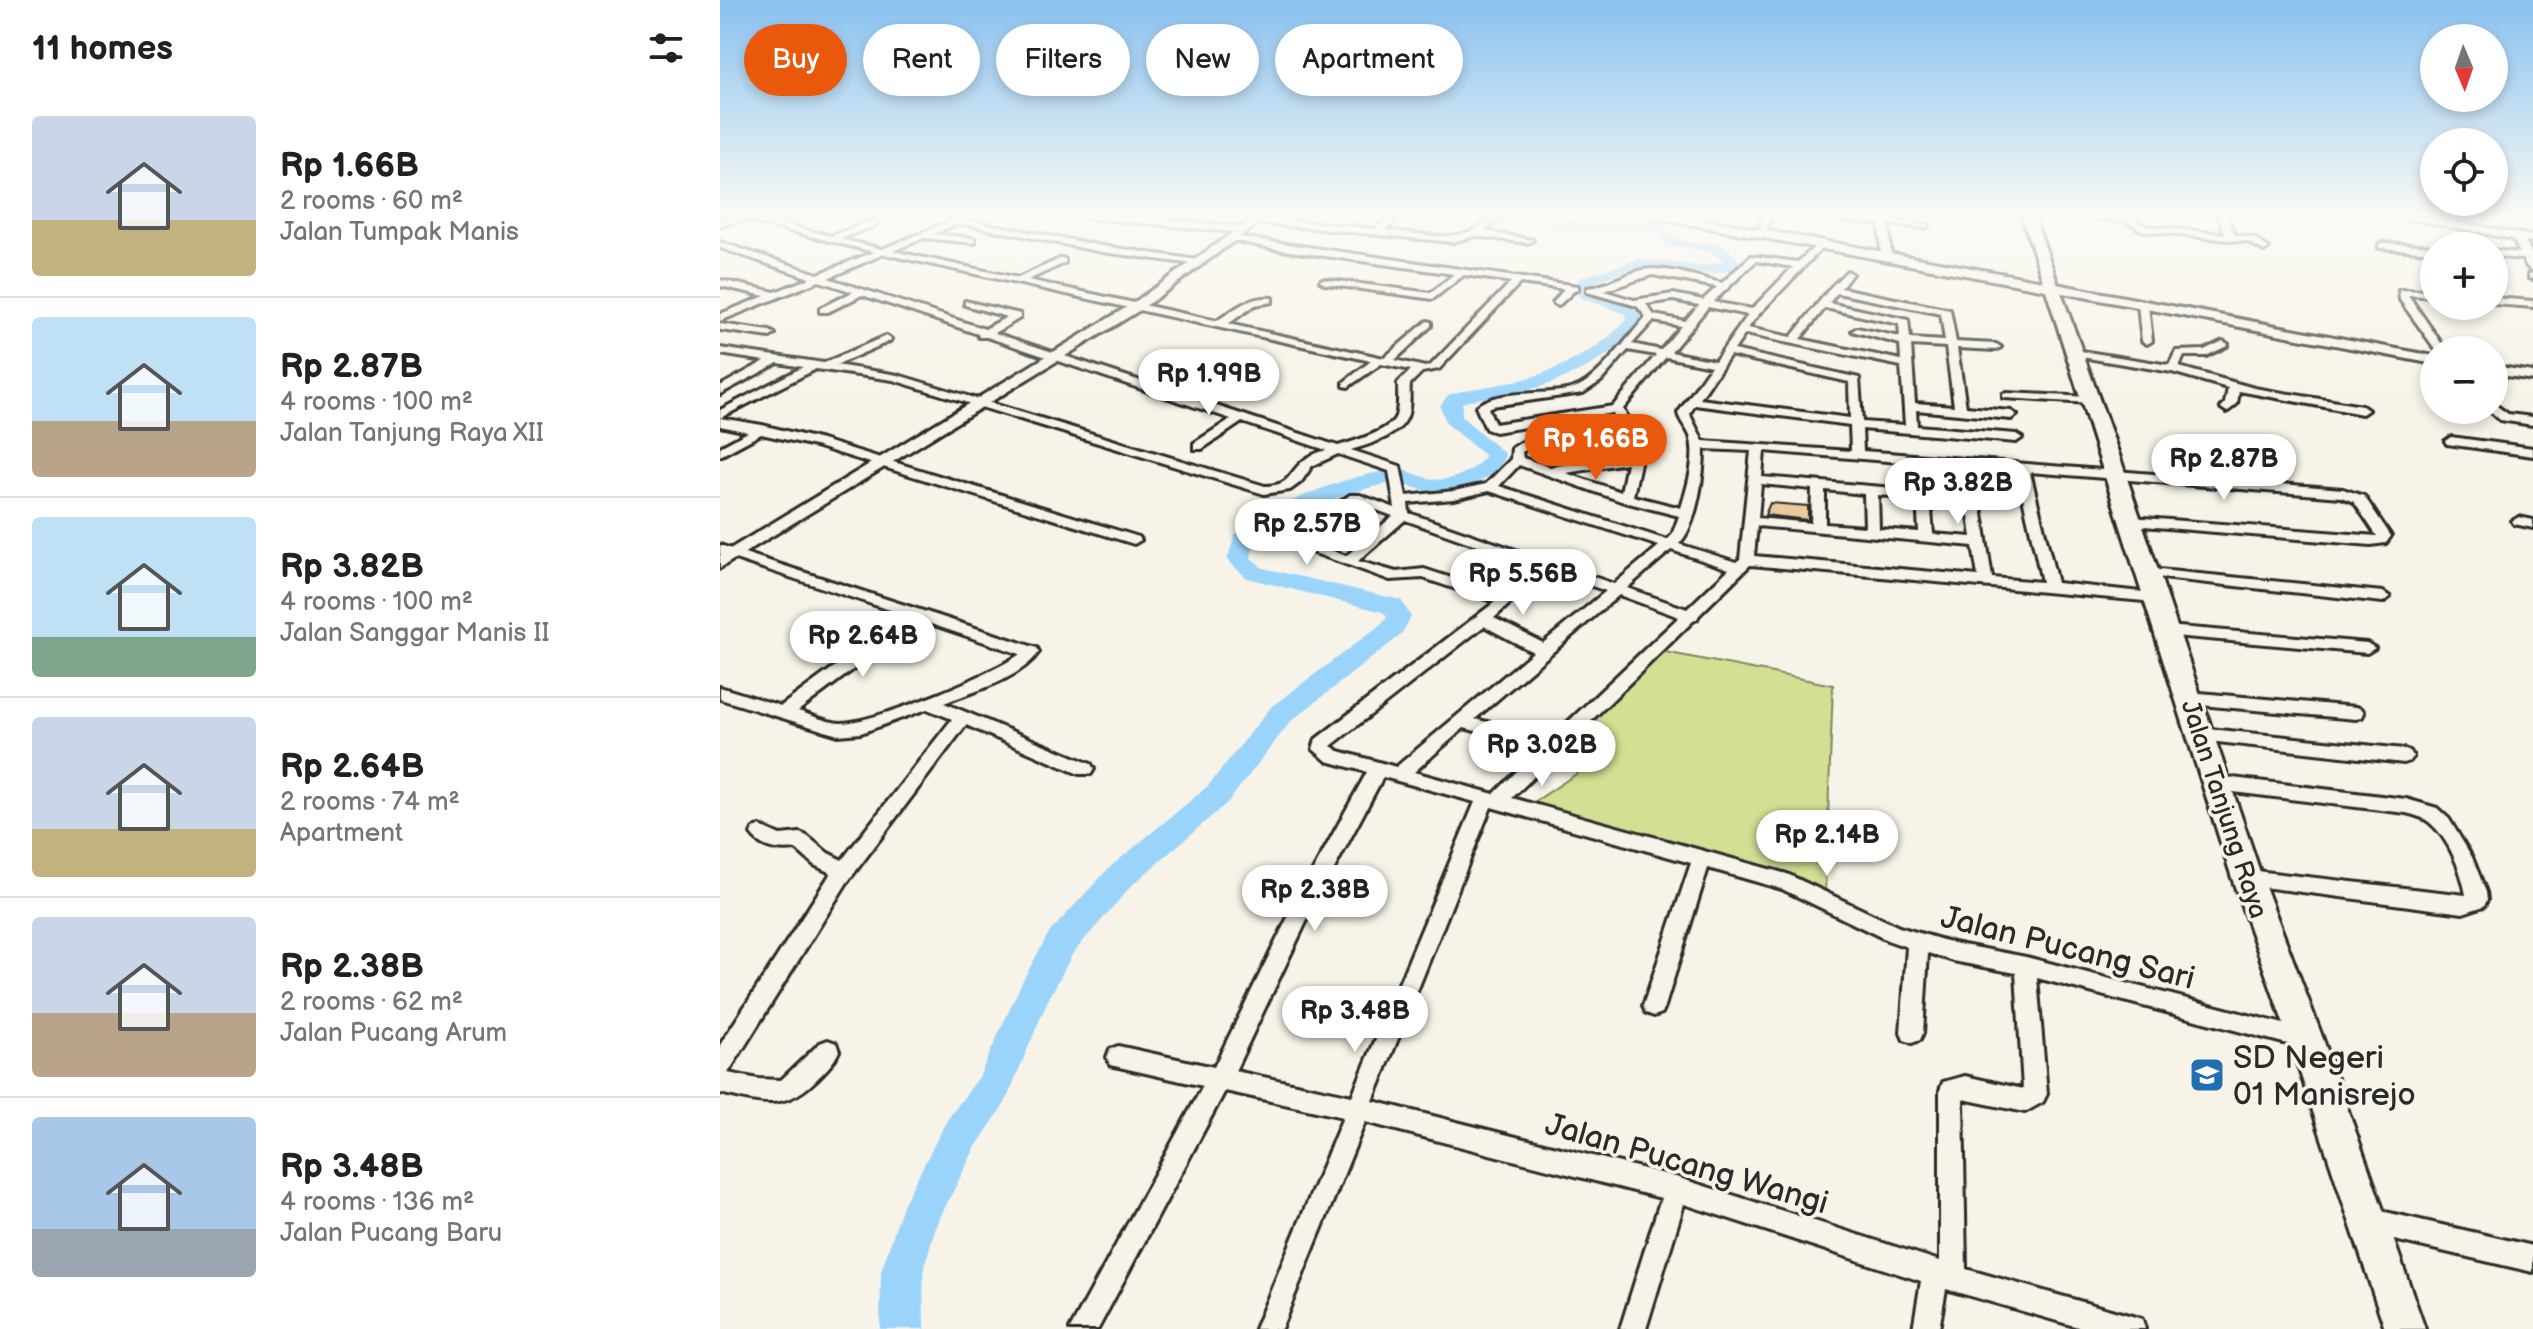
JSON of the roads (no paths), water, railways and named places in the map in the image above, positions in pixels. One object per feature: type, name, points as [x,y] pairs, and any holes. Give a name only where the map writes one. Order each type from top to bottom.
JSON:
[{"type":"main road","points":[[1994,276],[2051,287]]},
{"type":"main road","name":"Jalan Tanjung Raya","points":[[2047,276],[2116,475],[2247,878],[2306,1039],[2405,1329]]},
{"type":"street","points":[[809,276],[1340,452],[1397,476],[1403,515]]},
{"type":"street","points":[[720,318],[820,276]]},
{"type":"street","points":[[1002,276],[1419,369],[1435,367],[1519,279]]},
{"type":"street","points":[[1021,280],[1030,276]]},
{"type":"street","points":[[720,563],[728,551],[884,463],[1136,307],[1180,276]]},
{"type":"street","points":[[1325,281],[1429,296],[1438,293],[1458,276]]},
{"type":"street","points":[[1499,276],[1573,288],[1558,303]]},
{"type":"street","points":[[1638,276],[1593,291],[1641,304],[1667,297],[1754,313]]},
{"type":"street","points":[[1673,276],[1725,286]]},
{"type":"street","points":[[1651,317],[1597,379],[1583,389],[1489,403],[1482,407],[1490,426],[1495,428],[1617,409],[1706,303],[1735,276]]},
{"type":"street","points":[[1401,773],[1669,545],[1684,526],[1697,436],[1684,413],[1754,313],[1792,276]]},
{"type":"street","points":[[1793,341],[1845,276]]},
{"type":"street","points":[[720,283],[775,295]]},
{"type":"street","points":[[2051,287],[2420,357]]},
{"type":"street","points":[[1834,289],[1946,312],[1960,410]]},
{"type":"street","points":[[2420,293],[2402,292],[2431,336]]},
{"type":"street","points":[[824,310],[859,293]]},
{"type":"street","points":[[1219,325],[1252,302],[1268,300]]},
{"type":"street","points":[[2508,302],[2533,304]]},
{"type":"street","points":[[969,303],[1016,316],[983,335]]},
{"type":"street","points":[[1641,304],[1651,317],[1690,325]]},
{"type":"street","points":[[1822,304],[1904,322],[1911,429]]},
{"type":"street","points":[[720,305],[742,309]]},
{"type":"street","points":[[2143,305],[2147,341]]},
{"type":"street","points":[[1828,373],[1870,314]]},
{"type":"street","points":[[1348,384],[1427,324]]},
{"type":"street","points":[[720,327],[770,334]]},
{"type":"street","points":[[1741,330],[1906,364]]},
{"type":"street","points":[[1857,331],[1906,342],[1996,347]]},
{"type":"street","points":[[720,415],[822,365],[886,339]]},
{"type":"street","points":[[2173,369],[2180,353],[2206,353],[2223,344]]},
{"type":"street","points":[[1624,347],[1716,364]]},
{"type":"street","points":[[720,351],[894,377],[1274,491],[1291,485],[1310,462],[1340,452],[1396,425],[1402,416],[1404,383],[1419,369]]},
{"type":"street","points":[[1725,351],[1856,382],[1857,455]]},
{"type":"street","points":[[2075,353],[2173,369],[2234,386],[2362,410]]},
{"type":"street","points":[[720,391],[777,359]]},
{"type":"street","points":[[2508,372],[2533,376]]},
{"type":"street","points":[[2227,408],[2231,404],[2234,386]]},
{"type":"street","points":[[2007,396],[2090,400]]},
{"type":"street","points":[[1691,401],[1856,424],[2016,438]]},
{"type":"street","points":[[1910,406],[2011,415]]},
{"type":"street","points":[[1617,409],[1637,449],[1626,498]]},
{"type":"street","points":[[1198,446],[1240,418]]},
{"type":"street","points":[[2508,418],[2533,421]]},
{"type":"street","points":[[720,422],[762,429],[884,463],[1134,540]]},
{"type":"street","points":[[720,452],[762,429]]},
{"type":"street","points":[[1517,460],[1516,451],[1526,445],[1629,430]]},
{"type":"street","points":[[2451,441],[2533,452]]},
{"type":"street","points":[[1697,445],[1758,447],[2349,494],[2359,499],[2383,532],[2381,540],[2131,521]]},
{"type":"street","points":[[1268,1329],[1358,1109],[1491,800],[1692,616],[1743,564],[1758,447]]},
{"type":"street","points":[[1550,471],[1636,458]]},
{"type":"street","points":[[1517,460],[1626,498],[1687,514]]},
{"type":"street","points":[[1490,487],[1517,460]]},
{"type":"street","points":[[1968,464],[1986,583]]},
{"type":"street","points":[[2023,468],[2050,587]]},
{"type":"street","points":[[1754,480],[1973,499]]},
{"type":"street","points":[[1818,527],[1819,486]]},
{"type":"street","points":[[1401,500],[1454,495],[1490,487],[1669,545],[1743,564],[2050,587],[2152,585],[2383,597]]},
{"type":"street","points":[[1871,491],[1872,532]]},
{"type":"street","points":[[1923,496],[1926,537]]},
{"type":"street","points":[[1506,601],[1424,573],[1395,577],[1348,562],[1298,540],[1355,498],[1692,616]]},
{"type":"street","points":[[1348,562],[1403,515]]},
{"type":"street","points":[[1749,521],[1979,542]]},
{"type":"street","points":[[723,697],[786,711],[825,726],[850,729],[927,703],[1009,667],[1029,657],[1031,652],[728,551]]},
{"type":"street","points":[[1545,651],[1483,619],[1546,564]]},
{"type":"street","points":[[786,711],[917,614]]},
{"type":"street","name":"Jalan Pucang Sari","points":[[1483,619],[1322,744],[1322,749],[1333,756],[1378,769],[1787,882],[1850,915],[1953,952],[2026,966],[2306,1039]]},
{"type":"street","points":[[2167,631],[2367,648]]},
{"type":"street","points":[[2189,698],[2356,713]]},
{"type":"street","points":[[927,703],[1085,769]]},
{"type":"street","points":[[720,1065],[788,954],[845,871],[963,717]]},
{"type":"street","points":[[1459,721],[1554,745]]},
{"type":"street","points":[[2200,734],[2404,756]]},
{"type":"street","points":[[1083,1329],[1219,1080],[1300,913],[1378,769]]},
{"type":"street","points":[[2216,783],[2406,806],[2426,812],[2437,818],[2472,874],[2477,900],[2463,905],[2247,878]]},
{"type":"street","points":[[760,834],[778,843],[800,841],[821,859],[845,871]]},
{"type":"street","points":[[1654,1006],[1702,858]]},
{"type":"street","points":[[1912,1033],[1918,941]]},
{"type":"street","points":[[1926,1329],[1944,1275],[1951,1090],[1965,1087],[2025,1101],[2035,1094],[2026,966]]},
{"type":"street","points":[[720,1082],[782,1093],[798,1083],[828,1051]]},
{"type":"street","name":"Jalan Pucang Wangi","points":[[1118,1057],[1358,1109],[1676,1189],[1944,1275],[2132,1329]]},
{"type":"street","points":[[1633,1329],[1676,1189]]},
{"type":"street","points":[[2368,1221],[2533,1259]]},
{"type":"waterway","points":[[902,1329],[902,1272],[917,1219],[961,1134],[992,1090],[1034,993],[1061,943],[1120,877],[1218,794],[1281,714],[1392,629],[1399,617],[1392,606],[1255,573],[1239,560],[1243,540],[1294,510],[1361,484],[1401,476],[1427,485],[1446,486],[1471,477],[1494,461],[1495,454],[1453,419],[1450,406],[1455,399],[1547,378],[1597,353],[1625,332],[1635,321],[1634,311],[1587,295],[1583,290],[1585,281],[1599,276]]},
{"type":"place","name":"SD Negeri 01 Manisrejo","points":[[2207,1075]]}]
